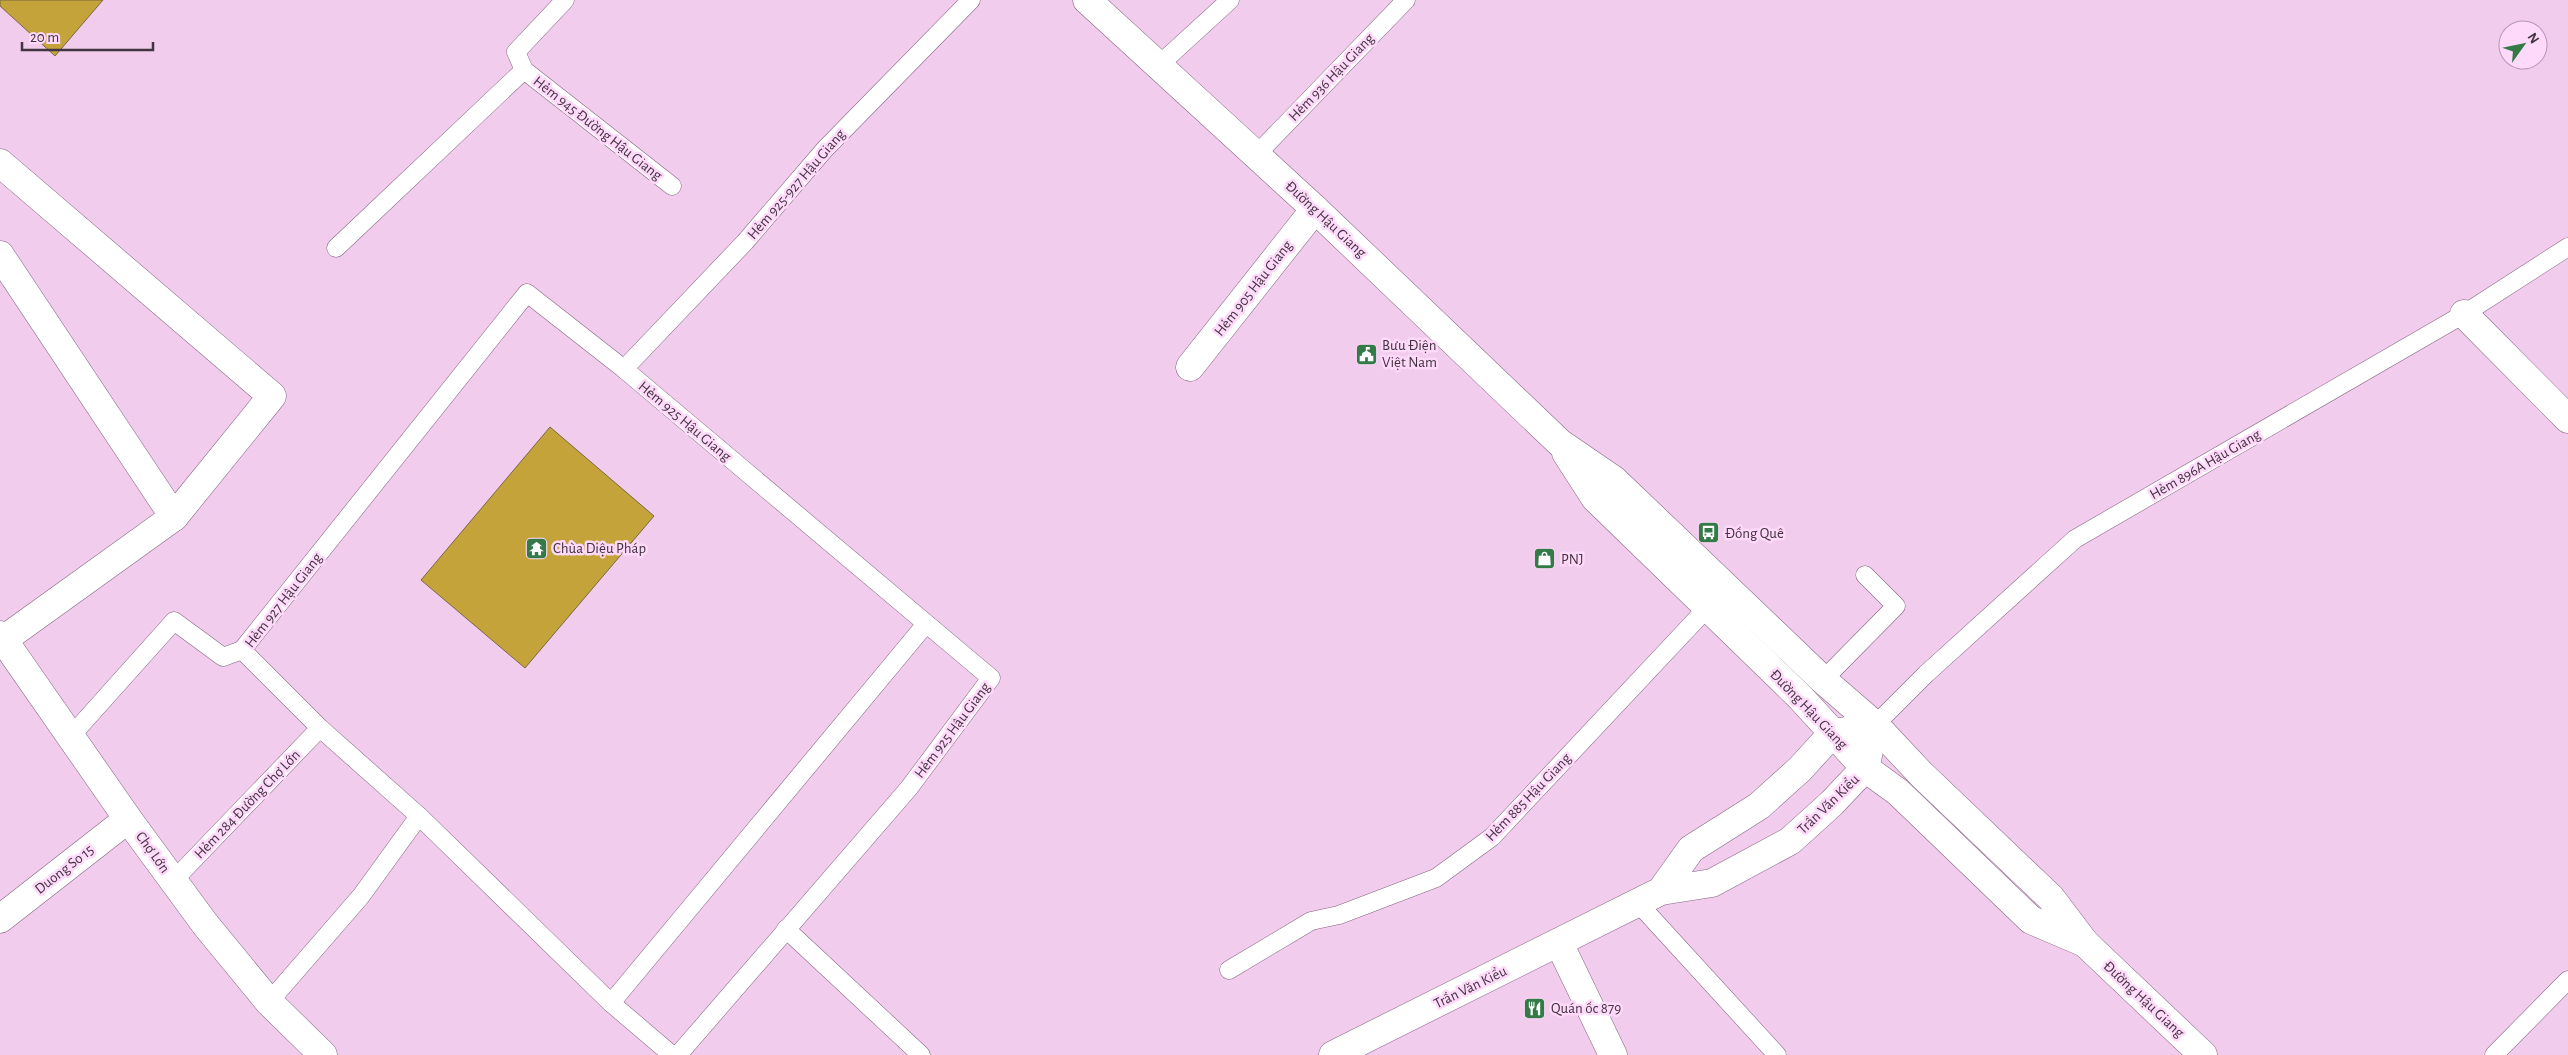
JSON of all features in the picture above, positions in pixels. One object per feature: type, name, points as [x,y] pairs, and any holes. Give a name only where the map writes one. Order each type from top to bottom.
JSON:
[{"type":"street","name":"Đường Hậu Giang","points":[[1087,0],[1315,209],[1560,443],[1614,480],[1823,680],[1875,726],[1921,774],[2051,898],[2085,943],[2203,1055]]},
{"type":"street","points":[[0,163],[272,396],[174,517],[2,637]]},
{"type":"street","name":"Hẻm 905 Hậu Giang","points":[[1190,367],[1315,209]]},
{"type":"street","points":[[0,255],[174,517]]},
{"type":"street","points":[[2464,314],[2568,419]]},
{"type":"street","name":"Đường Hậu Giang","points":[[1560,443],[1595,498],[1800,697],[1865,768],[1898,792],[2031,920],[2085,943]]},
{"type":"street","name":"Chợ Lớn","points":[[2,637],[128,819],[216,938],[269,1002],[323,1055]]},
{"type":"street","points":[[1832,734],[1875,726]]},
{"type":"street","name":"Trần Văn Kiểu","points":[[1333,1055],[1650,897],[1712,882],[1790,841],[1832,803],[1865,768],[1875,726]]},
{"type":"street","name":"Trần Văn Kiểu","points":[[1650,897],[1691,849],[1759,806],[1800,769],[1832,734]]},
{"type":"street","name":"Duong So 15","points":[[0,919],[128,819]]},
{"type":"street","points":[[1559,943],[1613,1055]]},
{"type":"lane","name":"Hẻm 945 Đường Hậu Giang","points":[[565,0],[516,52],[524,70],[672,186]]},
{"type":"lane","name":"Hẻm 925-927 Hậu Giang","points":[[624,369],[745,242],[825,149],[970,0]]},
{"type":"lane","points":[[1158,65],[1230,0]]},
{"type":"lane","name":"Hẻm 936 Hậu Giang","points":[[1256,154],[1406,0]]},
{"type":"lane","points":[[336,248],[524,70]]},
{"type":"lane","name":"Hẻm 896A Hậu Giang","points":[[1875,726],[1926,674],[2075,539],[2464,314],[2568,247]]},
{"type":"lane","name":"Hẻm 927 Hậu Giang","points":[[624,369],[527,293],[242,650],[320,728],[419,816],[611,1003],[672,1055]]},
{"type":"lane","name":"Hẻm 925 Hậu Giang","points":[[624,369],[925,625],[991,678],[909,788],[678,1055]]},
{"type":"lane","points":[[1823,680],[1896,606],[1865,576]]},
{"type":"lane","name":"Hẻm 885 Hậu Giang","points":[[1229,970],[1312,921],[1339,915],[1436,878],[1492,837],[1708,608]]},
{"type":"lane","points":[[71,736],[174,621],[223,657],[242,650]]},
{"type":"lane","points":[[611,1003],[925,625]]},
{"type":"lane","name":"Hẻm 284 Đường Chợ Lớn","points":[[173,881],[320,728]]},
{"type":"lane","points":[[269,1002],[361,896],[419,816]]},
{"type":"lane","points":[[1650,897],[1777,1055]]},
{"type":"lane","points":[[786,929],[921,1055]]},
{"type":"lane","points":[[2494,1055],[2568,980]]},
{"type":"building","points":[[0,0],[103,0],[55,56],[0,6]]},
{"type":"building","name":"Chùa Diệu Pháp","points":[[550,427],[654,516],[525,668],[421,580]]},
{"type":"place","name":"Bưu Điện Việt Nam","points":[[1366,354]]},
{"type":"place","name":"Đồng Quê","points":[[1709,533]]},
{"type":"place","name":"Chùa Diệu Pháp","points":[[537,548]]},
{"type":"place","name":"PNJ","points":[[1545,559]]},
{"type":"place","name":"Quán ốc 879","points":[[1535,1008]]}]
